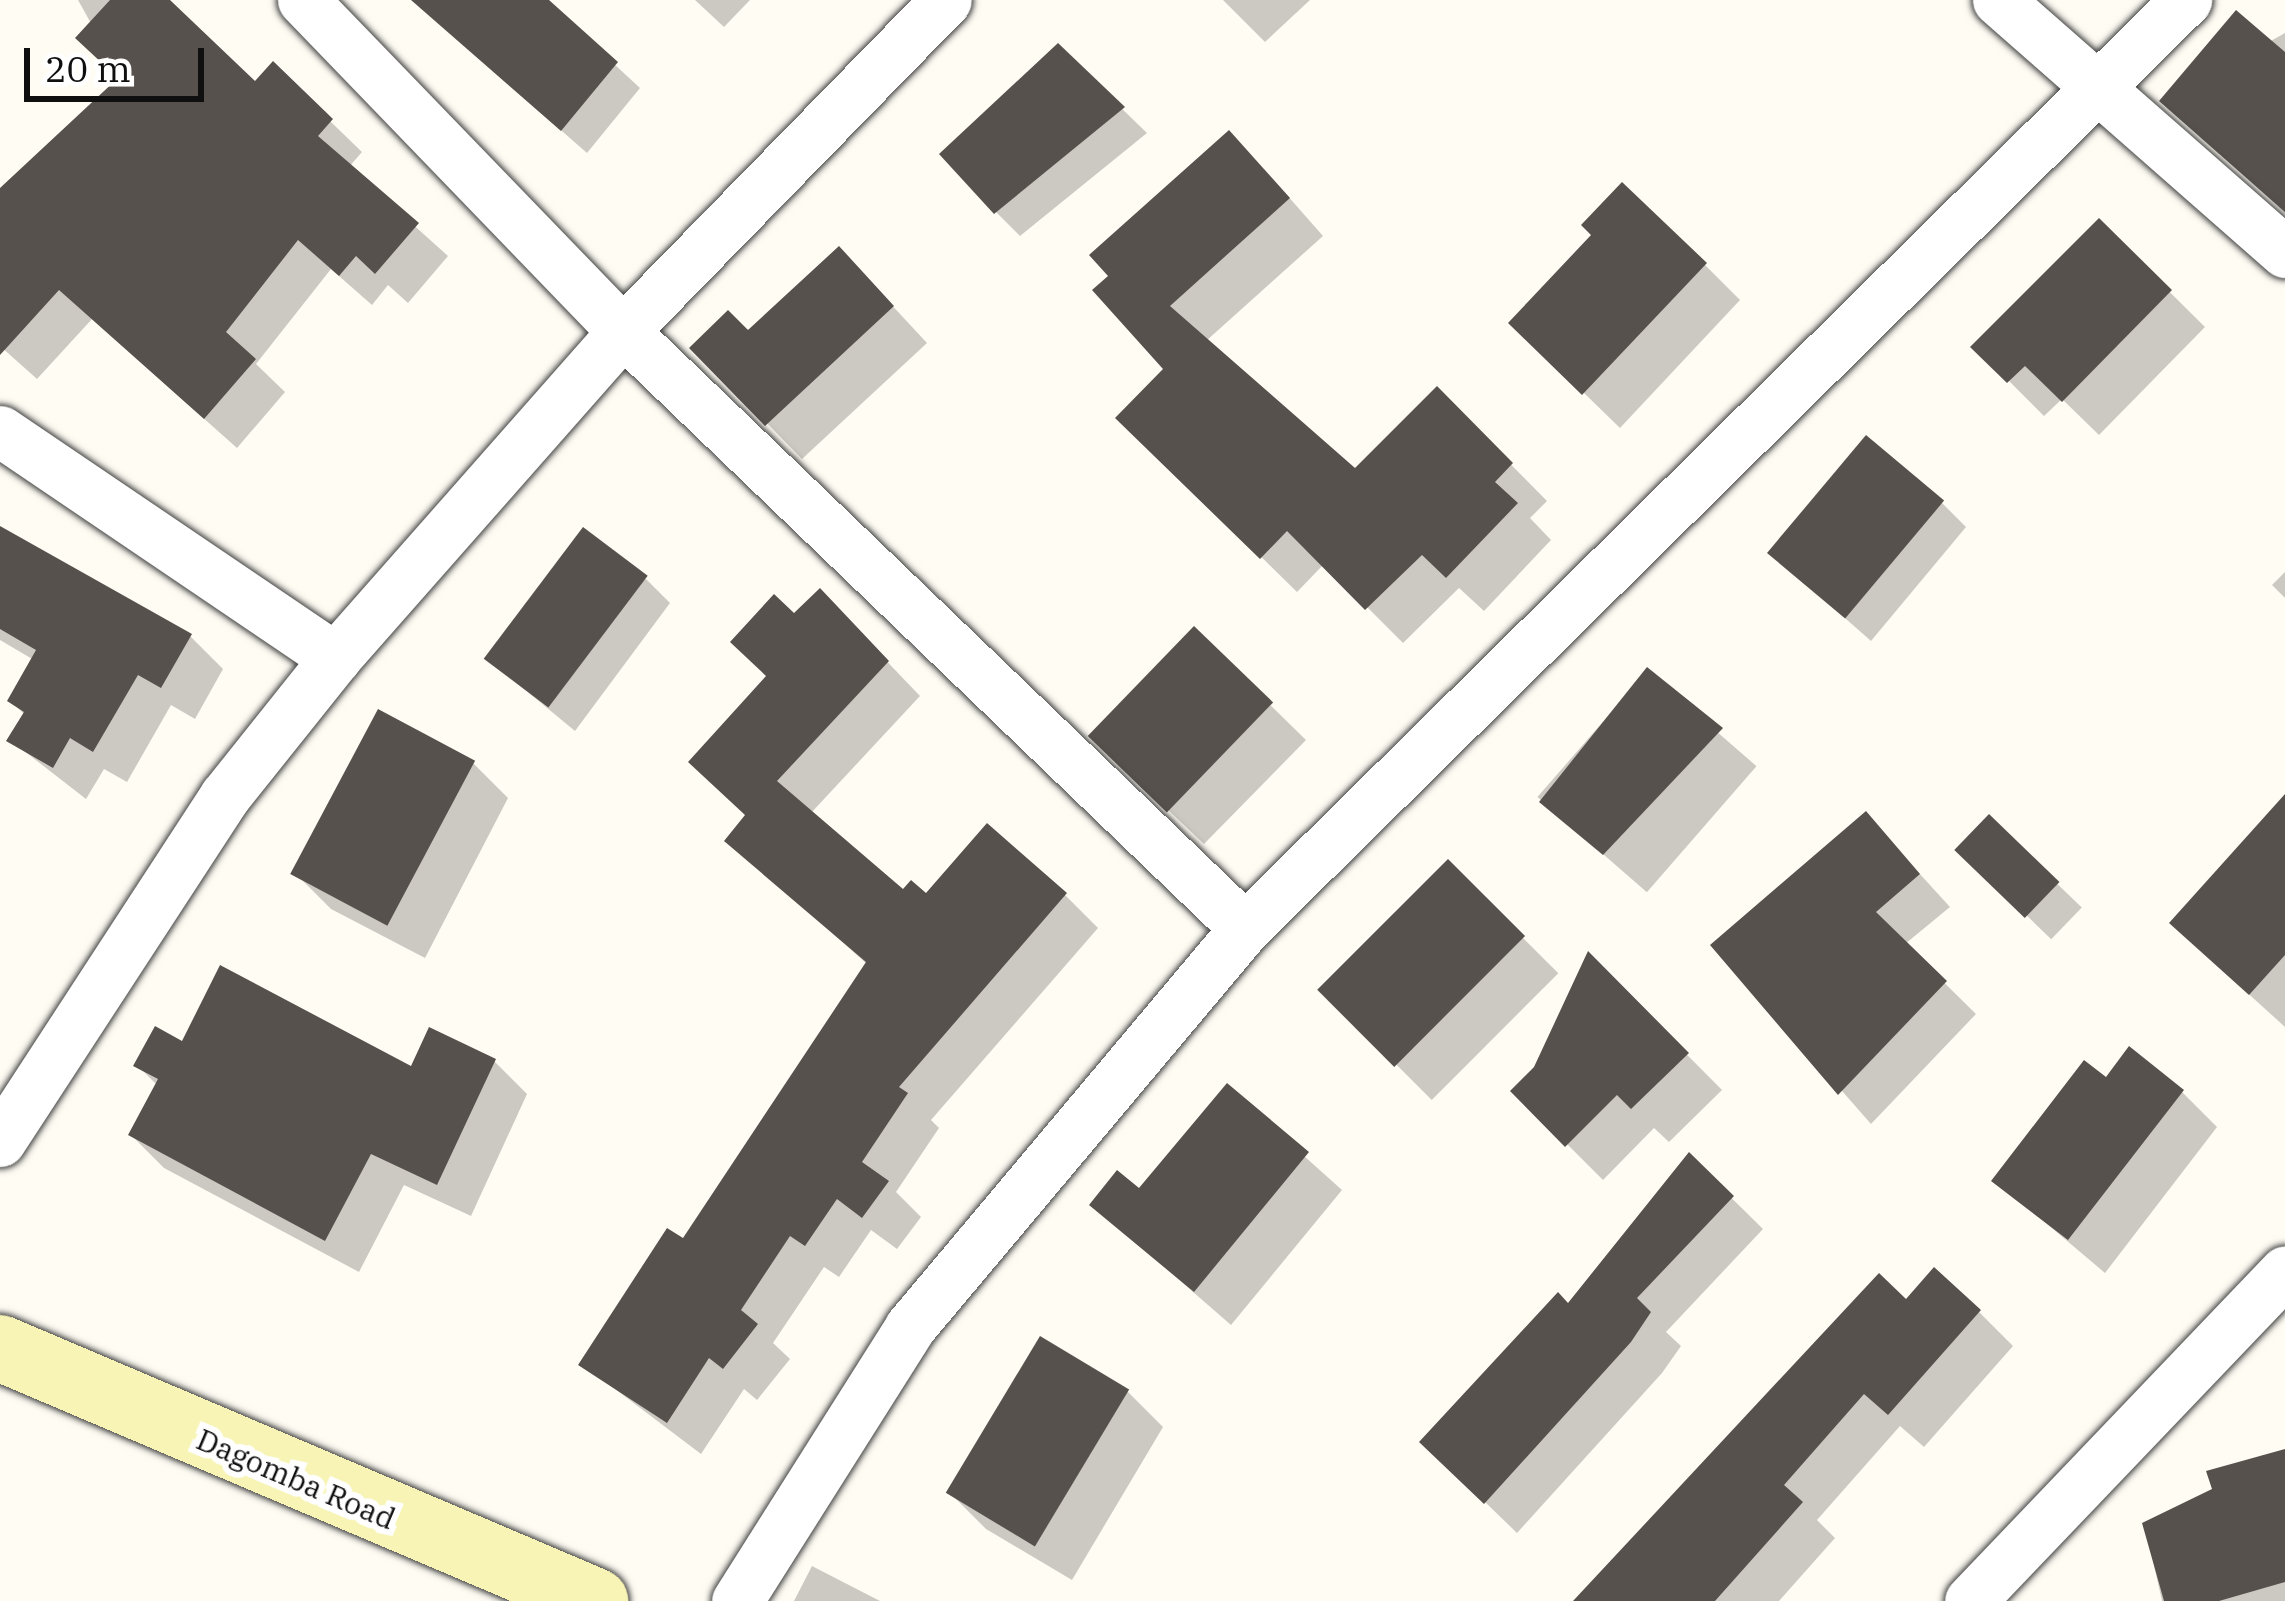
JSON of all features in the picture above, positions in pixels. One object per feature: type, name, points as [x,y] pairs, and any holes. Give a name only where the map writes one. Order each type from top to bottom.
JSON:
[{"type":"street","points":[[303,0],[623,331],[1244,928]]},
{"type":"street","points":[[0,1141],[225,796],[335,658],[623,331],[946,0]]},
{"type":"street","points":[[1998,0],[2285,252]]},
{"type":"street","points":[[737,1601],[910,1327],[1244,928],[2186,0]]},
{"type":"street","points":[[0,431],[335,658]]},
{"type":"street","points":[[1970,1601],[2283,1281]]},
{"type":"street","name":"Dagomba Road","points":[[0,1348],[595,1601]]},
{"type":"building","points":[[110,0],[170,0],[255,81],[273,61],[333,119],[318,136],[419,223],[375,274],[356,256],[339,276],[298,240],[226,332],[256,359],[204,419],[59,290],[0,355],[0,188],[118,78],[75,38]]},
{"type":"building","points":[[411,0],[549,0],[618,62],[561,131]]},
{"type":"building","points":[[2236,10],[2285,52],[2285,212],[2159,101]]},
{"type":"building","points":[[1058,43],[1125,107],[994,214],[939,154]]},
{"type":"building","points":[[1229,130],[1290,198],[1170,306],[1355,468],[1437,386],[1513,463],[1495,482],[1518,503],[1446,578],[1422,555],[1365,610],[1287,531],[1260,559],[1115,418],[1163,369],[1092,290],[1108,276],[1089,255]]},
{"type":"building","points":[[1622,182],[1707,263],[1582,395],[1508,323],[1591,235],[1581,225]]},
{"type":"building","points":[[2099,218],[2172,290],[2062,402],[2025,366],[2007,383],[1970,347]]},
{"type":"building","points":[[839,246],[894,306],[765,426],[689,348],[728,310],[748,330]]},
{"type":"building","points":[[1866,435],[1944,501],[1845,619],[1767,553]]},
{"type":"building","points":[[0,526],[192,634],[161,688],[138,675],[93,752],[70,738],[53,768],[6,741],[24,712],[7,701],[36,650],[0,629]]},
{"type":"building","points":[[583,527],[648,576],[548,708],[484,659]]},
{"type":"building","points":[[820,588],[889,661],[777,781],[903,889],[911,880],[926,893],[987,823],[1067,893],[899,1087],[908,1093],[862,1162],[889,1181],[862,1218],[837,1199],[805,1246],[790,1236],[741,1310],[758,1324],[723,1369],[709,1358],[667,1423],[578,1365],[667,1228],[683,1238],[866,962],[724,841],[745,815],[688,762],[766,676],[730,642],[774,594],[794,613]]},
{"type":"building","points":[[1194,626],[1273,702],[1167,812],[1088,736]]},
{"type":"building","points":[[1647,667],[1723,728],[1603,855],[1539,802]]},
{"type":"building","points":[[378,709],[475,761],[387,926],[290,874]]},
{"type":"building","points":[[2285,794],[2285,955],[2249,995],[2169,923]]},
{"type":"building","points":[[1866,811],[1920,874],[1876,912],[1947,981],[1838,1095],[1710,945]]},
{"type":"building","points":[[1989,814],[2059,882],[2025,918],[1954,850]]},
{"type":"building","points":[[1448,859],[1525,936],[1394,1067],[1317,990]]},
{"type":"building","points":[[1588,951],[1689,1053],[1631,1109],[1617,1095],[1565,1147],[1510,1091],[1534,1067]]},
{"type":"building","points":[[220,965],[411,1066],[429,1027],[496,1059],[437,1185],[371,1154],[325,1241],[128,1135],[158,1079],[133,1066],[155,1026],[182,1041]]},
{"type":"building","points":[[2129,1046],[2184,1090],[2068,1240],[1991,1181],[2084,1060],[2106,1077]]},
{"type":"building","points":[[1227,1083],[1309,1152],[1194,1292],[1089,1205],[1117,1170],[1139,1188]]},
{"type":"building","points":[[1689,1152],[1734,1196],[1637,1298],[1651,1312],[1631,1342],[1484,1504],[1419,1442],[1558,1292],[1568,1303]]},
{"type":"building","points":[[1934,1267],[1981,1310],[1888,1415],[1864,1394],[1784,1485],[1803,1502],[1715,1601],[1573,1601],[1879,1273],[1906,1299]]},
{"type":"building","points":[[1040,1336],[1129,1390],[1035,1546],[946,1493]]},
{"type":"building","points":[[2285,1449],[2285,1582],[2219,1601],[2164,1601],[2142,1523],[2212,1489],[2206,1471]]}]
